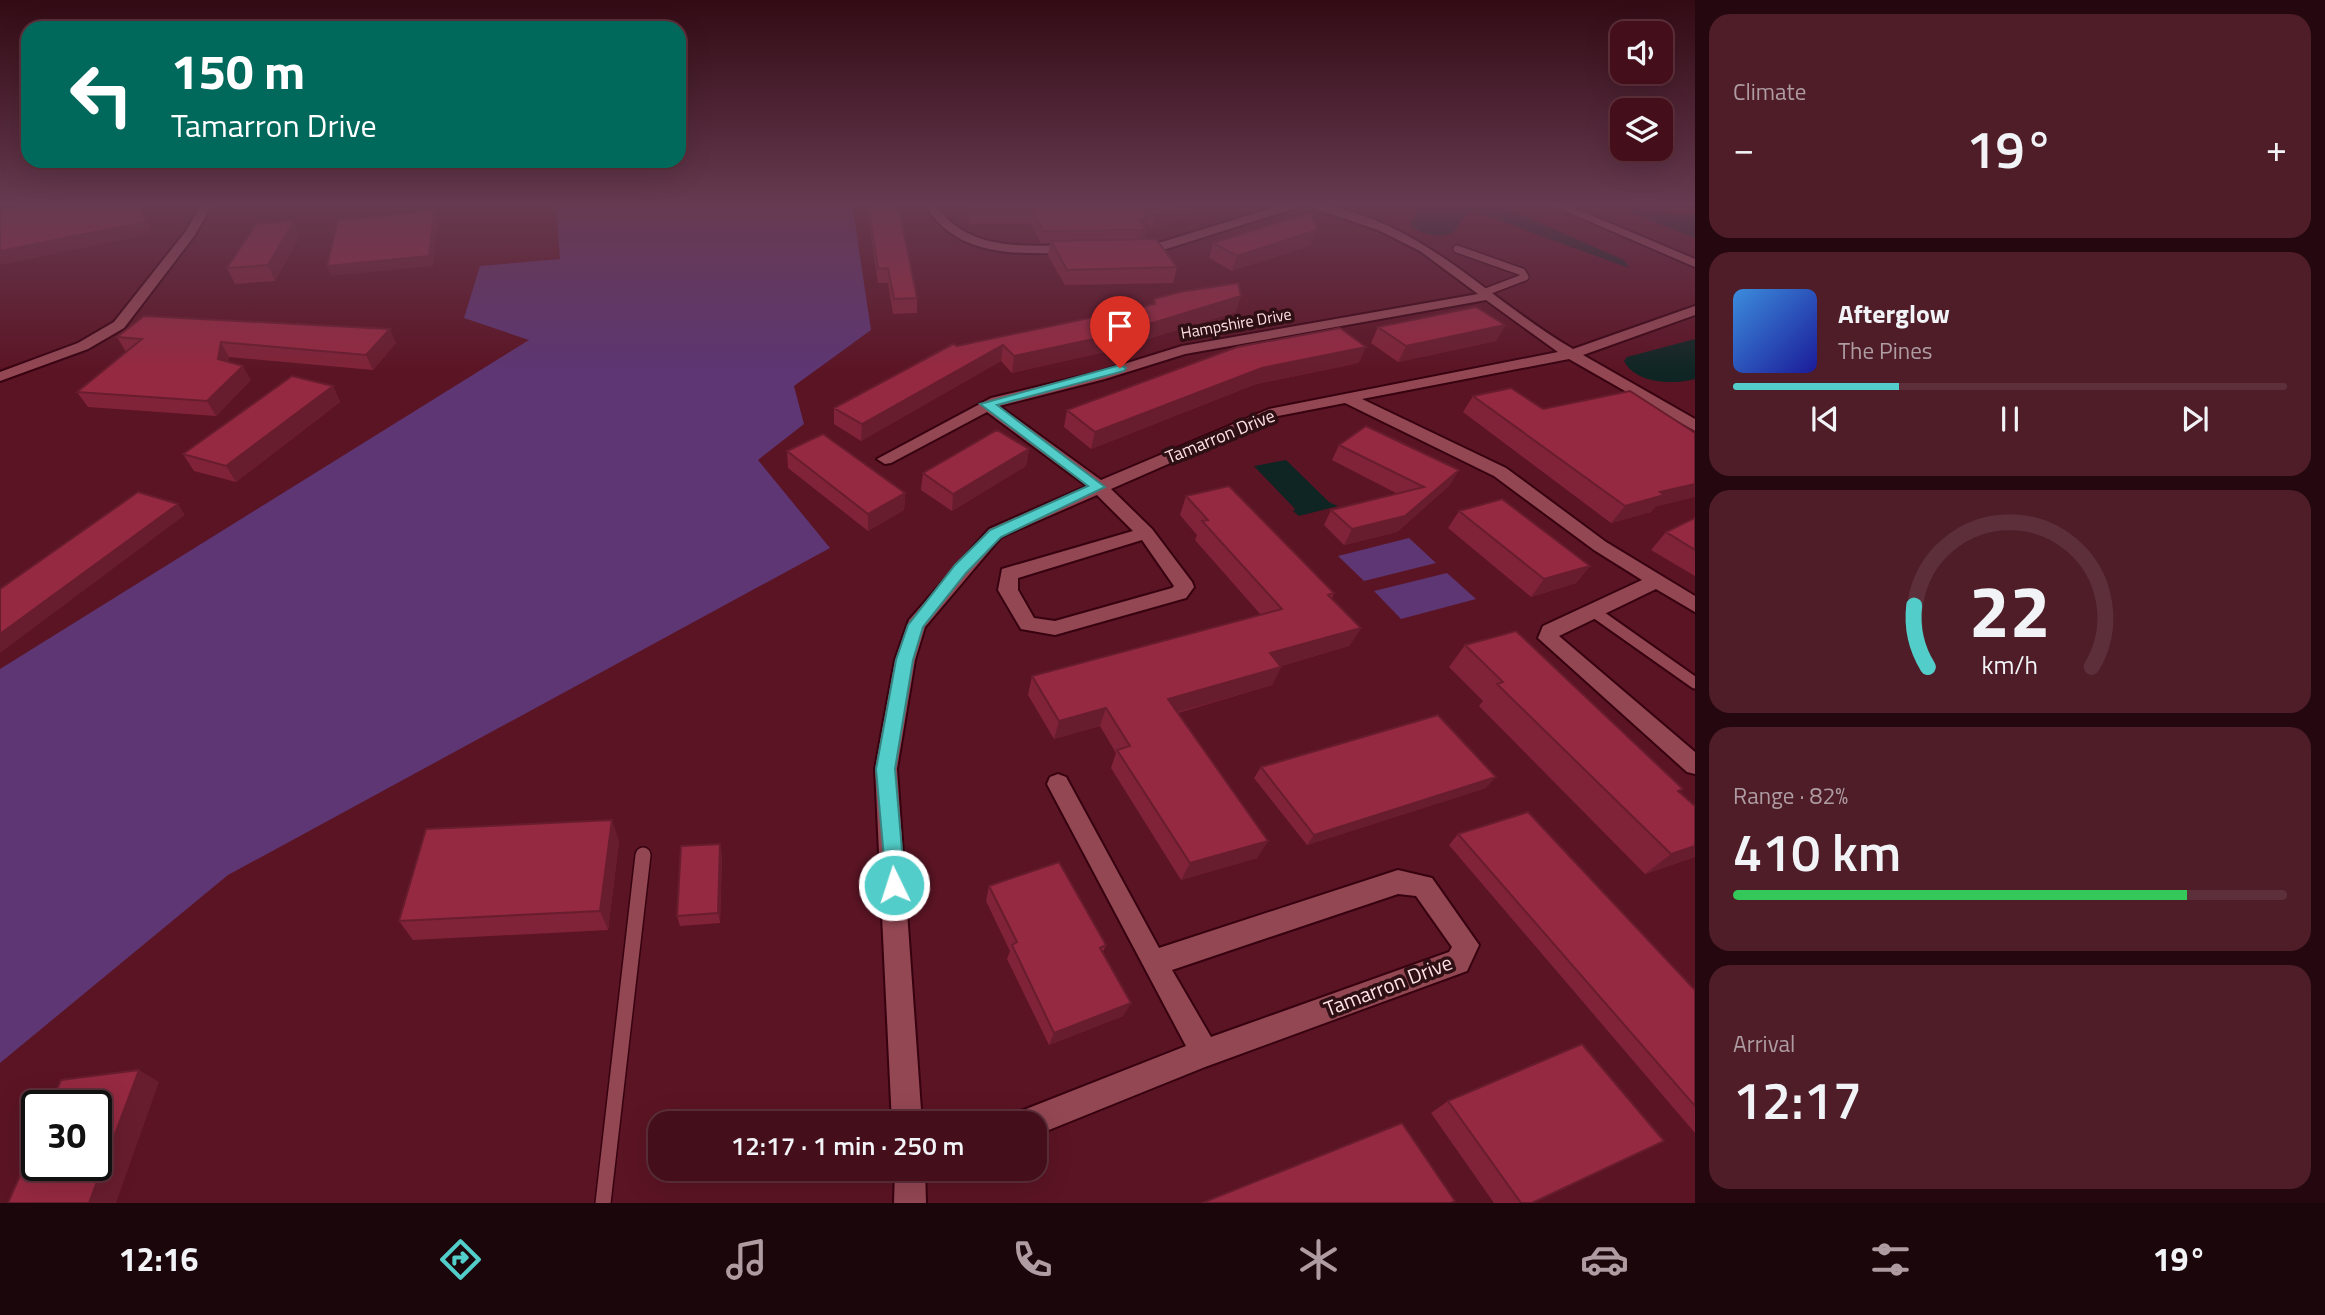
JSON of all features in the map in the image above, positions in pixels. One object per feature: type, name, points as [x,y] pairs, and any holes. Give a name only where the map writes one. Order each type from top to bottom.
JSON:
[{"type":"street","points":[[0,377],[83,346],[119,325],[170,259]]},
{"type":"street","points":[[1438,259],[1485,295],[1572,354],[1695,426]]},
{"type":"street","points":[[1681,259],[1695,270]]},
{"type":"street","name":"Hampshire Drive","points":[[885,459],[987,404],[1100,376],[1182,350],[1485,295]]},
{"type":"street","name":"Tamarron Drive","points":[[906,1111],[886,769],[905,660],[916,625],[961,569],[995,533],[1274,412],[1572,354],[1694,308]]},
{"type":"street","points":[[1345,397],[1500,472],[1600,546],[1695,606]]},
{"type":"street","points":[[987,404],[1098,487],[1146,533],[1184,582],[1185,587],[1179,593],[1048,629],[1028,624],[1008,590],[1007,578],[1012,572],[1146,533]]},
{"type":"street","points":[[1675,414],[1695,409]]},
{"type":"street","points":[[1657,581],[1550,631],[1548,638],[1695,765]]},
{"type":"street","points":[[1058,784],[1153,963],[1205,1053]]},
{"type":"street","name":"Tamarron Drive","points":[[1047,1116],[1205,1053],[1458,962],[1466,945],[1423,886],[1398,883],[1153,963]]},
{"type":"street","points":[[910,1181],[910,1203]]},
{"type":"lane","points":[[1485,295],[1525,277],[1522,272],[1486,259]]},
{"type":"lane","points":[[1593,611],[1695,683]]},
{"type":"lane","points":[[603,1203],[643,855]]},
{"type":"shaded area","points":[[558,259],[860,259],[871,330],[794,386],[804,424],[758,460],[830,548],[228,875],[0,1063],[0,669],[529,340],[464,318],[480,266]]},
{"type":"shaded area","points":[[1409,538],[1436,563],[1364,581],[1338,556]]},
{"type":"shaded area","points":[[1447,573],[1476,599],[1401,619],[1374,591]]},
{"type":"water","points":[[1605,259],[1622,259],[1629,268]]},
{"type":"water","points":[[1695,339],[1695,379],[1656,381],[1637,374],[1624,361],[1627,357]]},
{"type":"water","points":[[1286,460],[1329,502],[1338,506],[1299,516],[1293,511],[1295,509],[1254,466]]},
{"type":"building","points":[[233,259],[271,259],[268,265],[227,268]]},
{"type":"building","points":[[329,259],[397,259],[327,266]]},
{"type":"building","points":[[877,259],[909,259],[917,298],[894,299],[888,268],[878,269]]},
{"type":"building","points":[[1061,259],[1171,259],[1177,267],[1067,270]]},
{"type":"building","points":[[1238,283],[1241,296],[1113,335],[1014,356],[1003,345],[862,424],[834,408],[953,344],[957,346],[1155,304],[1154,299],[1179,292]]},
{"type":"building","points":[[1476,307],[1505,325],[1406,346],[1378,327]]},
{"type":"building","points":[[144,316],[390,329],[366,355],[221,342],[218,359],[243,366],[207,401],[77,392],[142,339],[117,337]]},
{"type":"building","points":[[1340,328],[1366,347],[1262,368],[1095,432],[1067,410],[1237,347]]},
{"type":"building","points":[[292,376],[333,386],[226,466],[183,454]]},
{"type":"building","points":[[1511,388],[1543,409],[1630,391],[1695,433],[1695,484],[1660,492],[1664,495],[1625,506],[1473,396]]},
{"type":"building","points":[[1366,426],[1459,470],[1405,516],[1352,529],[1331,510],[1424,487],[1339,445]]},
{"type":"building","points":[[997,430],[1029,449],[953,494],[923,473]]},
{"type":"building","points":[[823,434],[905,493],[868,514],[787,451]]},
{"type":"building","points":[[1229,486],[1334,593],[1328,595],[1361,628],[1270,653],[1281,667],[1168,699],[1268,841],[1190,863],[1117,750],[1130,746],[1106,708],[1059,721],[1032,676],[1282,609],[1202,521],[1208,520],[1186,496]]},
{"type":"building","points":[[138,492],[178,504],[0,634],[0,589]]},
{"type":"building","points":[[1502,499],[1590,566],[1544,579],[1459,511]]},
{"type":"building","points":[[1695,518],[1695,550],[1666,532]]},
{"type":"building","points":[[1516,631],[1683,789],[1678,791],[1695,806],[1695,846],[1671,854],[1497,684],[1503,682],[1465,645]]},
{"type":"building","points":[[1438,715],[1496,777],[1314,835],[1261,767]]},
{"type":"building","points":[[1528,812],[1695,990],[1695,1106],[1458,834]]},
{"type":"building","points":[[612,820],[600,911],[399,921],[426,829]]},
{"type":"building","points":[[720,844],[718,913],[677,916],[681,846]]},
{"type":"building","points":[[1059,862],[1106,945],[1100,948],[1131,1003],[1054,1033],[1012,945],[1017,942],[989,886]]},
{"type":"building","points":[[1582,1044],[1664,1141],[1532,1203],[1521,1203],[1448,1101]]},
{"type":"building","points":[[139,1070],[112,1142],[112,1090],[57,1090],[61,1080]]},
{"type":"building","points":[[1402,1123],[1455,1201],[1202,1203]]},
{"type":"building","points":[[21,1173],[21,1181],[97,1181],[89,1203],[8,1203]]},
{"type":"route","points":[[894,885],[886,769],[905,660],[916,625],[961,569],[995,533],[1098,487],[987,404],[1100,376],[1120,368]]}]
